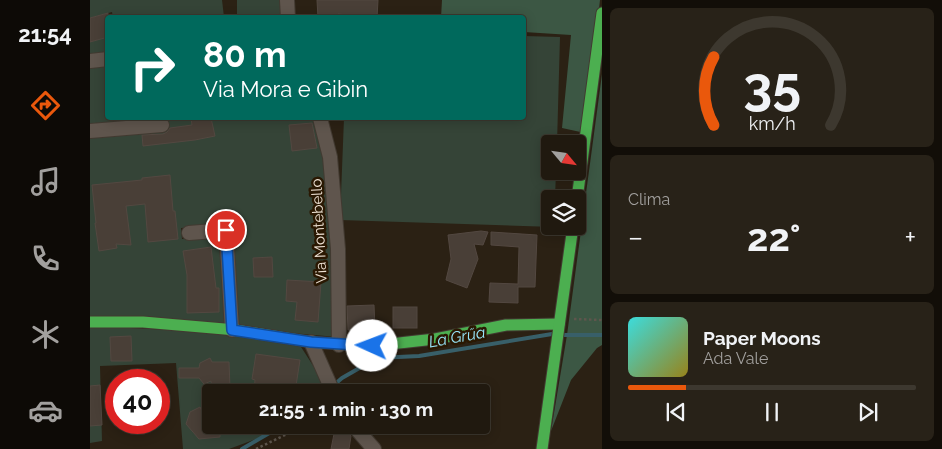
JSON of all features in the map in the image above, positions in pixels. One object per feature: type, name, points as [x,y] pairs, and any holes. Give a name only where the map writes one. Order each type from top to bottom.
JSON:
[{"type":"street","points":[[287,0],[288,15]]},
{"type":"street","points":[[577,190],[602,13]]},
{"type":"street","points":[[90,61],[105,59]]},
{"type":"street","name":"Via Montebello","points":[[321,120],[330,157],[338,240],[339,345]]},
{"type":"street","points":[[90,131],[162,125]]},
{"type":"street","points":[[189,233],[226,230],[232,330]]},
{"type":"street","points":[[542,449],[572,235]]},
{"type":"street","points":[[90,322],[143,322],[232,330],[339,345],[372,346],[435,339],[506,326],[560,321]]},
{"type":"street","points":[[311,342],[329,384]]},
{"type":"street","points":[[361,434],[374,449]]},
{"type":"path","points":[[560,321],[602,320]]},
{"type":"path","points":[[256,449],[287,434]]},
{"type":"green space","points":[[90,0],[222,0],[224,15],[112,15],[112,12],[90,18]]},
{"type":"green space","points":[[237,0],[283,0],[284,15],[237,15]]},
{"type":"green space","points":[[442,0],[600,0],[585,133],[562,128],[571,35],[526,32],[526,15],[441,15]]},
{"type":"green space","points":[[526,36],[560,37],[557,135],[541,135],[541,180],[556,180],[555,190],[541,190],[541,227],[340,220],[344,120],[526,120]]},
{"type":"green space","points":[[105,38],[105,54],[90,57],[90,42]]},
{"type":"green space","points":[[105,62],[105,120],[318,120],[327,156],[337,337],[235,328],[230,225],[181,228],[182,239],[223,238],[228,325],[90,317],[90,65]]},
{"type":"green space","points":[[602,74],[602,345],[597,348],[571,380],[551,431],[567,335],[580,235],[586,235],[586,193]]},
{"type":"green space","points":[[90,326],[294,336],[325,384],[202,384],[202,434],[270,434],[229,449],[183,449],[176,363],[100,366],[102,441],[90,443]]},
{"type":"building","points":[[317,0],[378,0],[377,15],[318,15]]},
{"type":"building","points":[[108,13],[108,15],[105,15],[105,38],[90,42],[90,18]]},
{"type":"building","points":[[191,120],[211,120],[215,136],[143,146],[142,135],[163,134],[170,128],[192,125]]},
{"type":"building","points":[[312,123],[317,148],[292,151],[289,125]]},
{"type":"building","points":[[170,175],[178,239],[148,242],[145,204],[126,206],[131,245],[116,244],[117,248],[99,251],[92,185]]},
{"type":"building","points":[[481,231],[488,232],[483,245],[474,244],[478,259],[467,288],[446,280],[451,259],[448,235]]},
{"type":"building","points":[[491,232],[537,235],[535,287],[518,287],[518,303],[489,302],[490,283],[518,284],[519,247],[491,245]]},
{"type":"building","points":[[211,247],[216,288],[219,288],[219,312],[187,313],[187,275],[183,251]]},
{"type":"building","points":[[272,257],[273,277],[254,277],[253,258]]},
{"type":"building","points":[[287,280],[321,282],[318,322],[295,320],[297,302],[286,301]]},
{"type":"building","points":[[374,305],[375,329],[348,330],[347,306]]},
{"type":"building","points":[[393,307],[417,307],[417,328],[393,328]]},
{"type":"building","points":[[131,336],[132,361],[111,361],[110,337]]},
{"type":"building","points":[[256,354],[300,360],[296,384],[255,384],[255,380],[252,379]]},
{"type":"building","points":[[210,358],[212,362],[229,362],[230,384],[211,384],[211,381],[204,384],[199,378],[179,378],[179,368],[199,368],[200,363]]},
{"type":"building","points":[[100,385],[102,425],[90,426],[90,386]]},
{"type":"building","points":[[200,407],[202,411],[202,434],[220,434],[220,437],[199,439],[186,424],[190,412]]},
{"type":"building","points":[[334,434],[349,434],[351,436],[349,449],[331,449]]},
{"type":"waterway","name":"La Grűa","points":[[335,384],[377,358],[419,356],[552,334]]},
{"type":"waterway","name":"La Grűa","points":[[564,335],[602,335]]},
{"type":"waterway","name":"La Grűa","points":[[242,449],[268,434]]},
{"type":"traffic: fast","points":[[578,190],[602,13]]},
{"type":"traffic: fast","points":[[542,449],[572,235]]},
{"type":"traffic: fast","points":[[90,322],[143,322],[236,330],[311,342],[372,346],[435,339],[506,325],[559,324]]},
{"type":"route","points":[[226,230],[232,330],[311,342],[372,346]]}]
